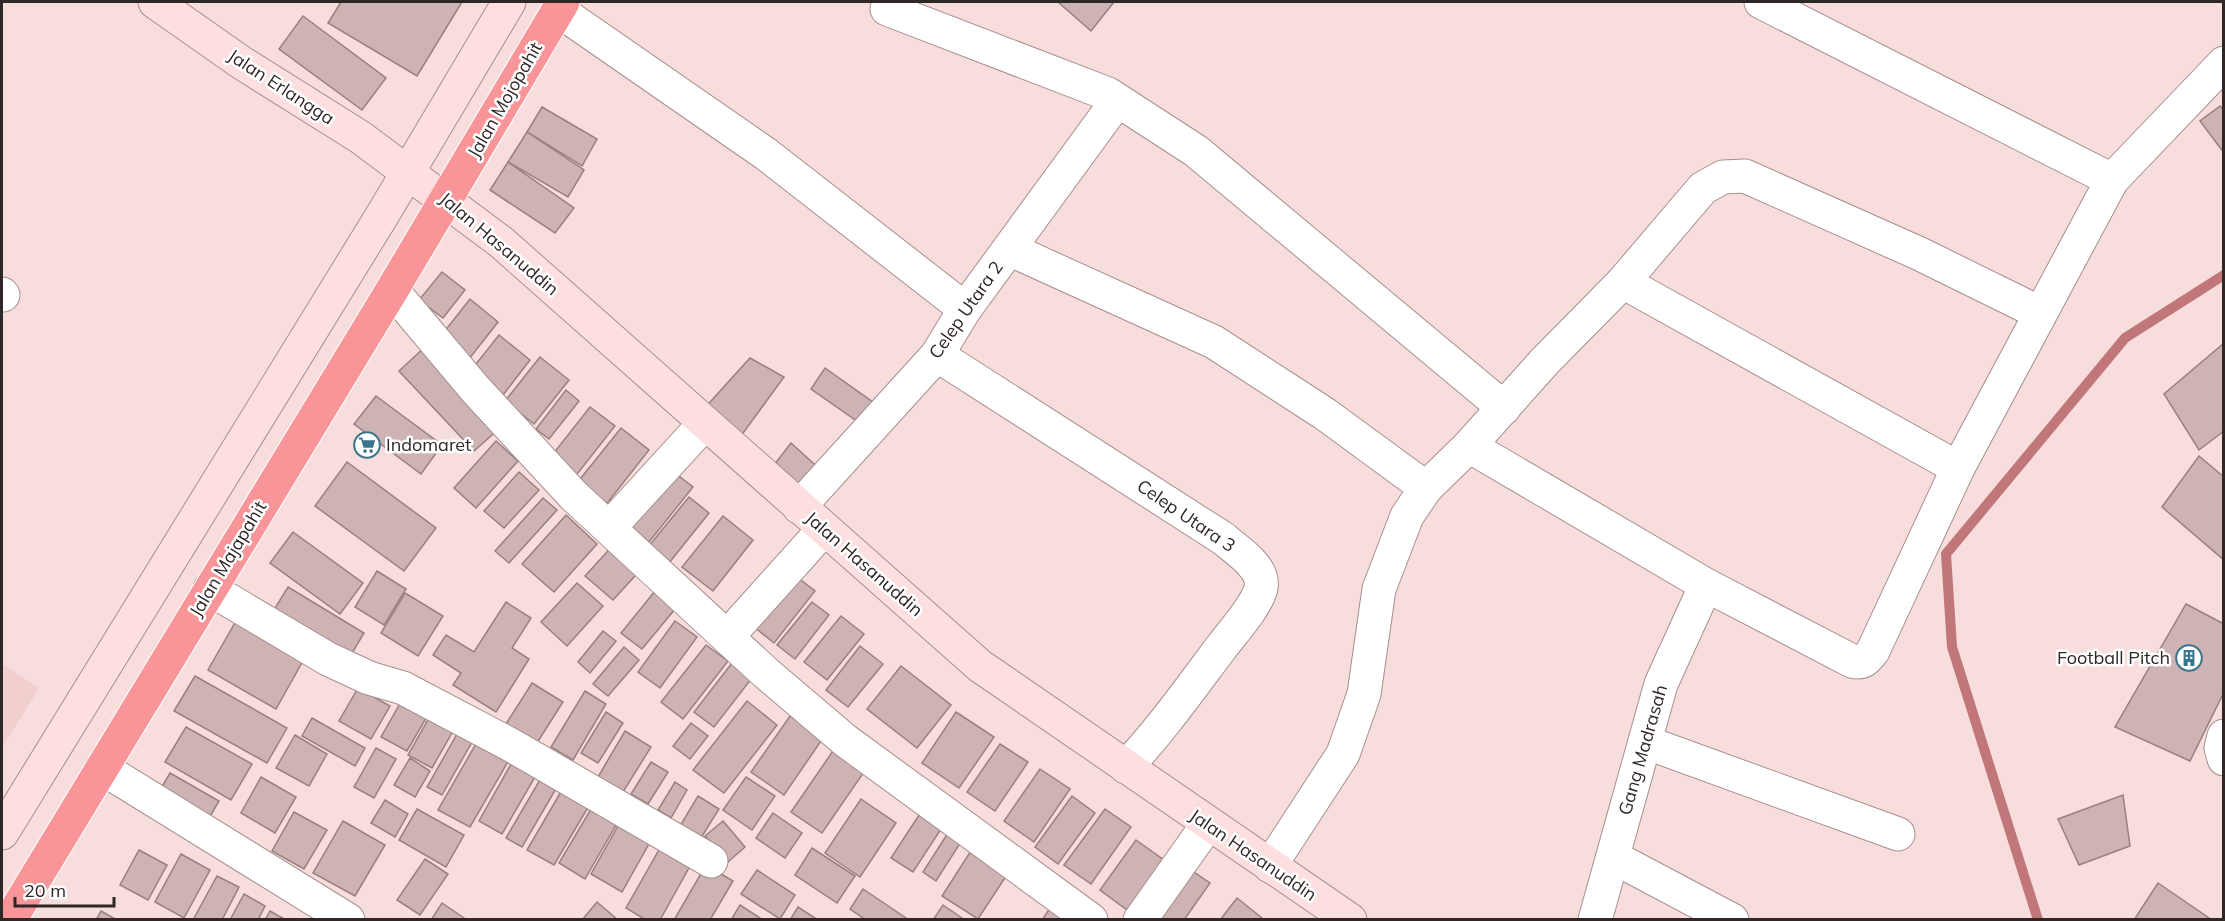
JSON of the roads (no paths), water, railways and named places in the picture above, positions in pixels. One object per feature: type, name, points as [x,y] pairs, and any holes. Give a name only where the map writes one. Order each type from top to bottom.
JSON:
[{"type":"highway","name":"Jalan Mojopahit","points":[[447,199],[561,6]]},
{"type":"highway","name":"Jalan Majapahit","points":[[10,920],[447,199]]},
{"type":"main road","name":"Jalan Erlangga","points":[[155,2],[243,63],[360,137],[408,171]]},
{"type":"main road","points":[[2,833],[509,2]]},
{"type":"main road","name":"Jalan Hasanuddin","points":[[408,171],[501,242],[980,666],[1350,920]]},
{"type":"street","points":[[1761,2],[2112,180]]},
{"type":"street","points":[[561,6],[765,154],[965,309]]},
{"type":"street","points":[[887,9],[1108,94],[1196,151],[1504,408]]},
{"type":"street","points":[[1469,446],[1706,585],[1852,661],[1859,663],[1866,660],[1873,651],[1959,468],[2112,180],[2223,63]]},
{"type":"street","name":"Celep Utara 2","points":[[799,507],[937,355],[965,309],[1117,100]]},
{"type":"street","points":[[1270,866],[1343,754],[1364,694],[1379,589],[1407,516],[1426,488],[1469,446],[1545,361],[1623,282],[1703,188],[1723,177],[1744,176],[1918,253],[2040,313]]},
{"type":"street","points":[[1009,249],[1214,342],[1325,414],[1426,488]]},
{"type":"street","points":[[1623,282],[1959,468]]},
{"type":"street","points":[[392,290],[476,390],[574,496],[727,637],[846,741],[1091,920]]},
{"type":"street","name":"Celep Utara 3","points":[[937,355],[1224,539],[1251,563],[1260,575],[1261,588],[1245,616],[1146,745],[1126,767]]},
{"type":"street","points":[[609,528],[705,423]]},
{"type":"street","points":[[727,637],[824,529]]},
{"type":"street","name":"Gang Madrasah","points":[[1595,920],[1661,684],[1706,585]]},
{"type":"street","points":[[210,589],[328,659],[369,678],[404,688],[511,745],[711,861]]},
{"type":"street","points":[[2223,736],[2223,759]]},
{"type":"street","points":[[1645,742],[1898,834]]},
{"type":"street","points":[[102,768],[348,920]]},
{"type":"street","points":[[1140,920],[1208,824]]},
{"type":"street","points":[[1613,856],[1732,920]]},
{"type":"waterway","points":[[2038,920],[1952,647],[1946,554],[2125,338],[2224,275]]},
{"type":"place","name":"Indomaret","points":[[367,445]]},
{"type":"place","name":"Football Pitch","points":[[2189,658]]}]
